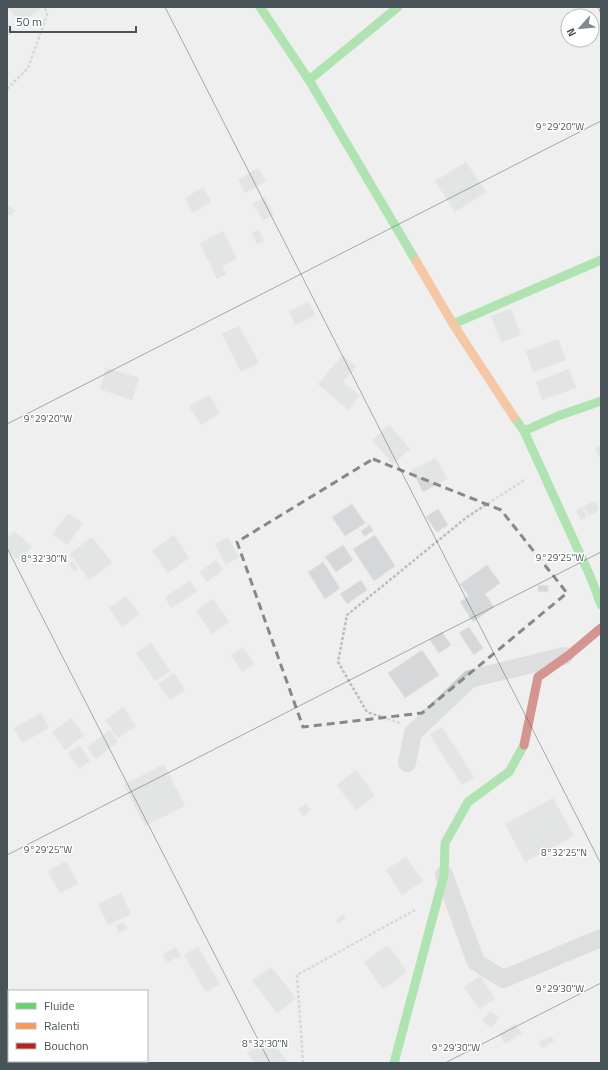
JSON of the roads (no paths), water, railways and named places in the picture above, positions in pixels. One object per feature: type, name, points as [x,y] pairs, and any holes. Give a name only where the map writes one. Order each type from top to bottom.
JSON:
[{"type":"street","points":[[260,7],[309,80],[453,324],[524,431],[591,578],[601,605]]},
{"type":"street","points":[[309,80],[398,7]]},
{"type":"street","points":[[453,324],[601,260]]},
{"type":"street","points":[[524,431],[558,416],[601,400]]},
{"type":"street","points":[[394,1063],[444,875],[445,843],[468,802],[509,772],[524,745],[538,677],[569,655],[601,628]]},
{"type":"street","points":[[407,763],[413,733],[470,679],[569,655]]},
{"type":"street","points":[[444,875],[476,962],[503,979],[601,938]]}]
